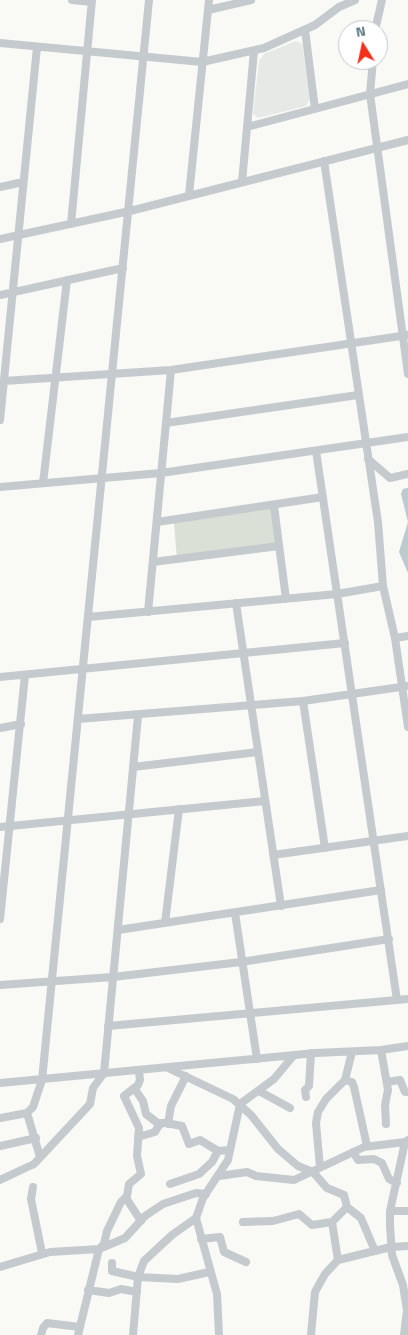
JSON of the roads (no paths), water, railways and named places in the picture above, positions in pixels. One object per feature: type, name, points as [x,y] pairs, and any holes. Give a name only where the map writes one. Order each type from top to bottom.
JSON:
[{"type":"street","points":[[71,224],[92,1],[72,0]]},
{"type":"street","points":[[0,1118],[27,1113],[33,1107],[42,1080],[130,211],[149,0]]},
{"type":"street","points":[[189,195],[209,0]]},
{"type":"street","points":[[208,10],[251,0]]},
{"type":"street","points":[[0,43],[202,62],[254,51],[305,30],[354,0]]},
{"type":"street","points":[[377,20],[382,0]]},
{"type":"street","points":[[305,30],[315,109]]},
{"type":"street","points":[[0,420],[4,381],[4,344],[12,292],[37,47]]},
{"type":"street","points":[[242,182],[254,51]]},
{"type":"street","points":[[372,70],[370,94],[405,336],[408,374]]},
{"type":"street","points":[[247,127],[408,84]]},
{"type":"street","points":[[0,239],[130,211],[408,140]]},
{"type":"street","points":[[324,161],[378,522],[383,586],[405,686],[408,727]]},
{"type":"street","points":[[0,187],[23,182]]},
{"type":"street","points":[[0,295],[123,268]]},
{"type":"street","points":[[43,483],[67,280]]},
{"type":"street","points":[[4,381],[171,370],[405,336]]},
{"type":"street","points":[[148,612],[171,370]]},
{"type":"street","points":[[166,423],[358,394]]},
{"type":"street","points":[[0,487],[162,473],[316,452],[408,437]]},
{"type":"street","points":[[316,452],[398,1000]]},
{"type":"street","points":[[368,459],[390,478],[408,474]]},
{"type":"street","points":[[157,522],[274,506],[323,497]]},
{"type":"street","points":[[274,506],[286,599]]},
{"type":"street","points":[[153,562],[280,546]]},
{"type":"street","points":[[88,617],[337,594],[383,586]]},
{"type":"street","points":[[236,603],[242,655],[281,906]]},
{"type":"street","points":[[395,638],[408,636]]},
{"type":"street","points":[[0,677],[242,655],[345,643]]},
{"type":"street","points":[[0,918],[25,676]]},
{"type":"street","points":[[78,719],[138,716],[303,701],[405,686]]},
{"type":"street","points":[[303,701],[325,848]]},
{"type":"street","points":[[0,1180],[28,1167],[40,1158],[90,1104],[93,1088],[104,1073],[138,716]]},
{"type":"street","points":[[0,728],[21,724]]},
{"type":"street","points":[[133,767],[258,752]]},
{"type":"street","points":[[0,827],[265,801]]},
{"type":"street","points":[[165,923],[179,809]]},
{"type":"street","points":[[273,855],[408,836]]},
{"type":"street","points":[[118,930],[381,890]]},
{"type":"street","points":[[234,912],[257,1059]]},
{"type":"street","points":[[0,985],[113,977],[241,962],[389,939]]},
{"type":"street","points":[[108,1026],[408,999]]},
{"type":"street","points":[[0,1083],[311,1053],[381,1050],[408,1046]]},
{"type":"street","points":[[381,1050],[388,1090],[385,1105],[386,1124]]},
{"type":"street","points":[[320,1167],[316,1123],[318,1112],[326,1099],[345,1080],[352,1052]]},
{"type":"street","points":[[306,1097],[305,1090],[309,1086],[311,1053]]},
{"type":"street","points":[[133,1335],[138,1277],[144,1261],[166,1240],[196,1218],[206,1194],[228,1160],[240,1104],[274,1079],[294,1055]]},
{"type":"street","points":[[167,1067],[227,1095],[240,1104],[278,1149],[298,1166],[313,1172],[327,1188],[344,1195],[348,1207],[361,1218],[375,1251]]},
{"type":"street","points":[[41,1335],[44,1325],[47,1324],[79,1331],[99,1249],[104,1244],[108,1228],[121,1202],[126,1198],[129,1184],[141,1174],[137,1156],[138,1136],[136,1120],[124,1096],[140,1080],[140,1071]]},
{"type":"street","points":[[138,1136],[155,1132],[164,1124],[170,1106],[186,1076]]},
{"type":"street","points":[[345,1080],[352,1082],[367,1146]]},
{"type":"street","points":[[387,1082],[400,1080],[405,1092],[408,1092]]},
{"type":"street","points":[[134,1088],[143,1101],[146,1114],[164,1124],[182,1126],[189,1144],[200,1140],[218,1152],[230,1150]]},
{"type":"street","points":[[260,1091],[290,1108]]},
{"type":"street","points":[[27,1113],[36,1138],[40,1158]]},
{"type":"street","points":[[0,1146],[36,1138]]},
{"type":"street","points":[[219,1176],[247,1172],[256,1176],[291,1180],[313,1172],[367,1146],[406,1141],[405,1159],[390,1211],[391,1248],[406,1289],[407,1316],[404,1335]]},
{"type":"street","points":[[170,1184],[199,1174],[212,1162],[218,1152]]},
{"type":"street","points":[[353,1152],[358,1160],[374,1159],[382,1163],[389,1179],[397,1183]]},
{"type":"street","points":[[33,1187],[32,1198],[42,1254]]},
{"type":"street","points":[[0,1268],[42,1254],[99,1249],[124,1238],[141,1221],[164,1204],[196,1193],[206,1194]]},
{"type":"street","points":[[126,1198],[141,1221]]},
{"type":"street","points":[[243,1222],[273,1221],[299,1214],[312,1225],[332,1222],[348,1207]]},
{"type":"street","points":[[390,1211],[408,1212]]},
{"type":"street","points":[[196,1218],[209,1272],[217,1294],[219,1335]]},
{"type":"street","points":[[332,1222],[338,1260]]},
{"type":"street","points":[[201,1239],[220,1237],[224,1252],[246,1262]]},
{"type":"street","points":[[311,1335],[315,1292],[325,1274],[338,1260],[375,1251],[408,1246]]},
{"type":"street","points":[[112,1263],[112,1271],[138,1277],[178,1279],[209,1272]]},
{"type":"street","points":[[88,1290],[108,1293],[121,1289],[136,1292]]}]
